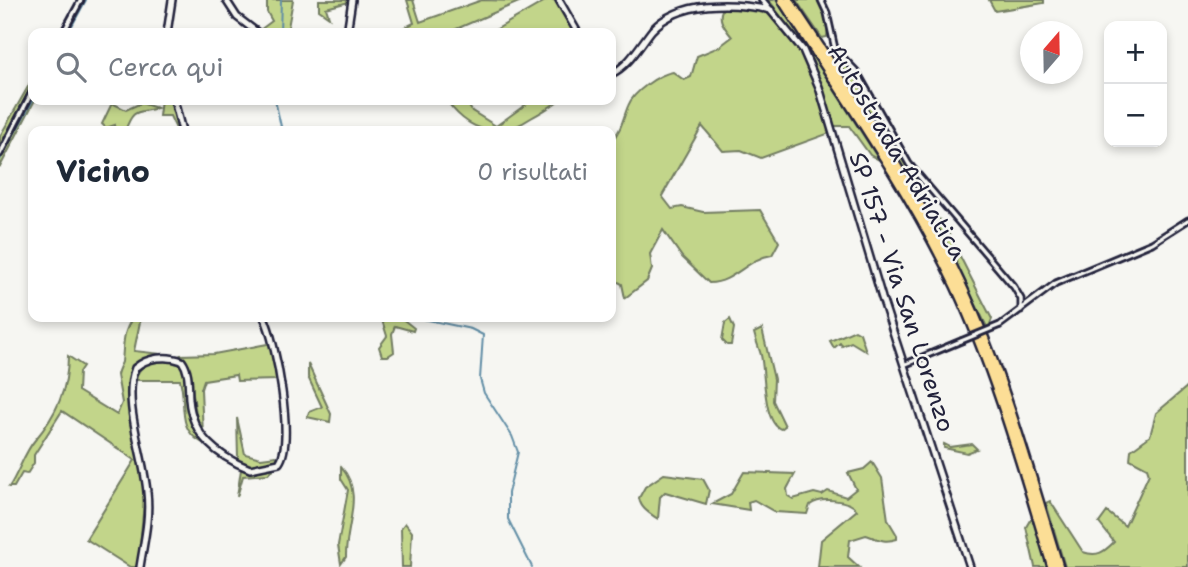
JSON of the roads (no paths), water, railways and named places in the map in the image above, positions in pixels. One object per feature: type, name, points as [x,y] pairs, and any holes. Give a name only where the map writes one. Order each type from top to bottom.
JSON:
[{"type":"highway","name":"Autostrada Adriatica","points":[[782,0],[907,197],[955,287],[1003,407],[1052,567]]},
{"type":"highway","name":"Autostrada Adriatica","points":[[789,0],[919,204],[962,286],[1007,397],[1059,567]]},
{"type":"street","points":[[66,28],[81,0]]},
{"type":"street","points":[[168,28],[172,0]]},
{"type":"street","points":[[226,0],[237,17],[251,28]]},
{"type":"street","points":[[347,28],[352,0]]},
{"type":"street","points":[[559,0],[575,28]]},
{"type":"street","name":"SP 157 - Via San Lorenzo","points":[[762,0],[803,50],[814,74],[970,567]]},
{"type":"street","points":[[821,0],[827,13],[835,48],[857,72],[909,164],[1014,286],[1021,299],[1021,310]]},
{"type":"street","points":[[616,72],[662,20],[692,7],[713,2],[771,10]]},
{"type":"street","points":[[0,154],[28,100]]},
{"type":"street","points":[[175,105],[181,126]]},
{"type":"street","points":[[906,365],[1000,325],[1056,283],[1152,243],[1188,220]]},
{"type":"street","points":[[140,567],[148,519],[147,491],[133,411],[131,384],[135,368],[148,359],[165,358],[182,362],[186,368],[192,419],[198,433],[209,445],[244,467],[267,468],[279,463],[288,445],[275,344],[266,322]]},
{"type":"waterway","points":[[71,28],[86,0]]},
{"type":"waterway","points":[[280,28],[281,0]]},
{"type":"waterway","points":[[0,160],[30,105]]},
{"type":"waterway","points":[[276,105],[281,126]]},
{"type":"waterway","points":[[438,322],[471,329],[483,335],[480,379],[484,393],[512,436],[518,452],[508,493],[508,519],[532,567]]}]
